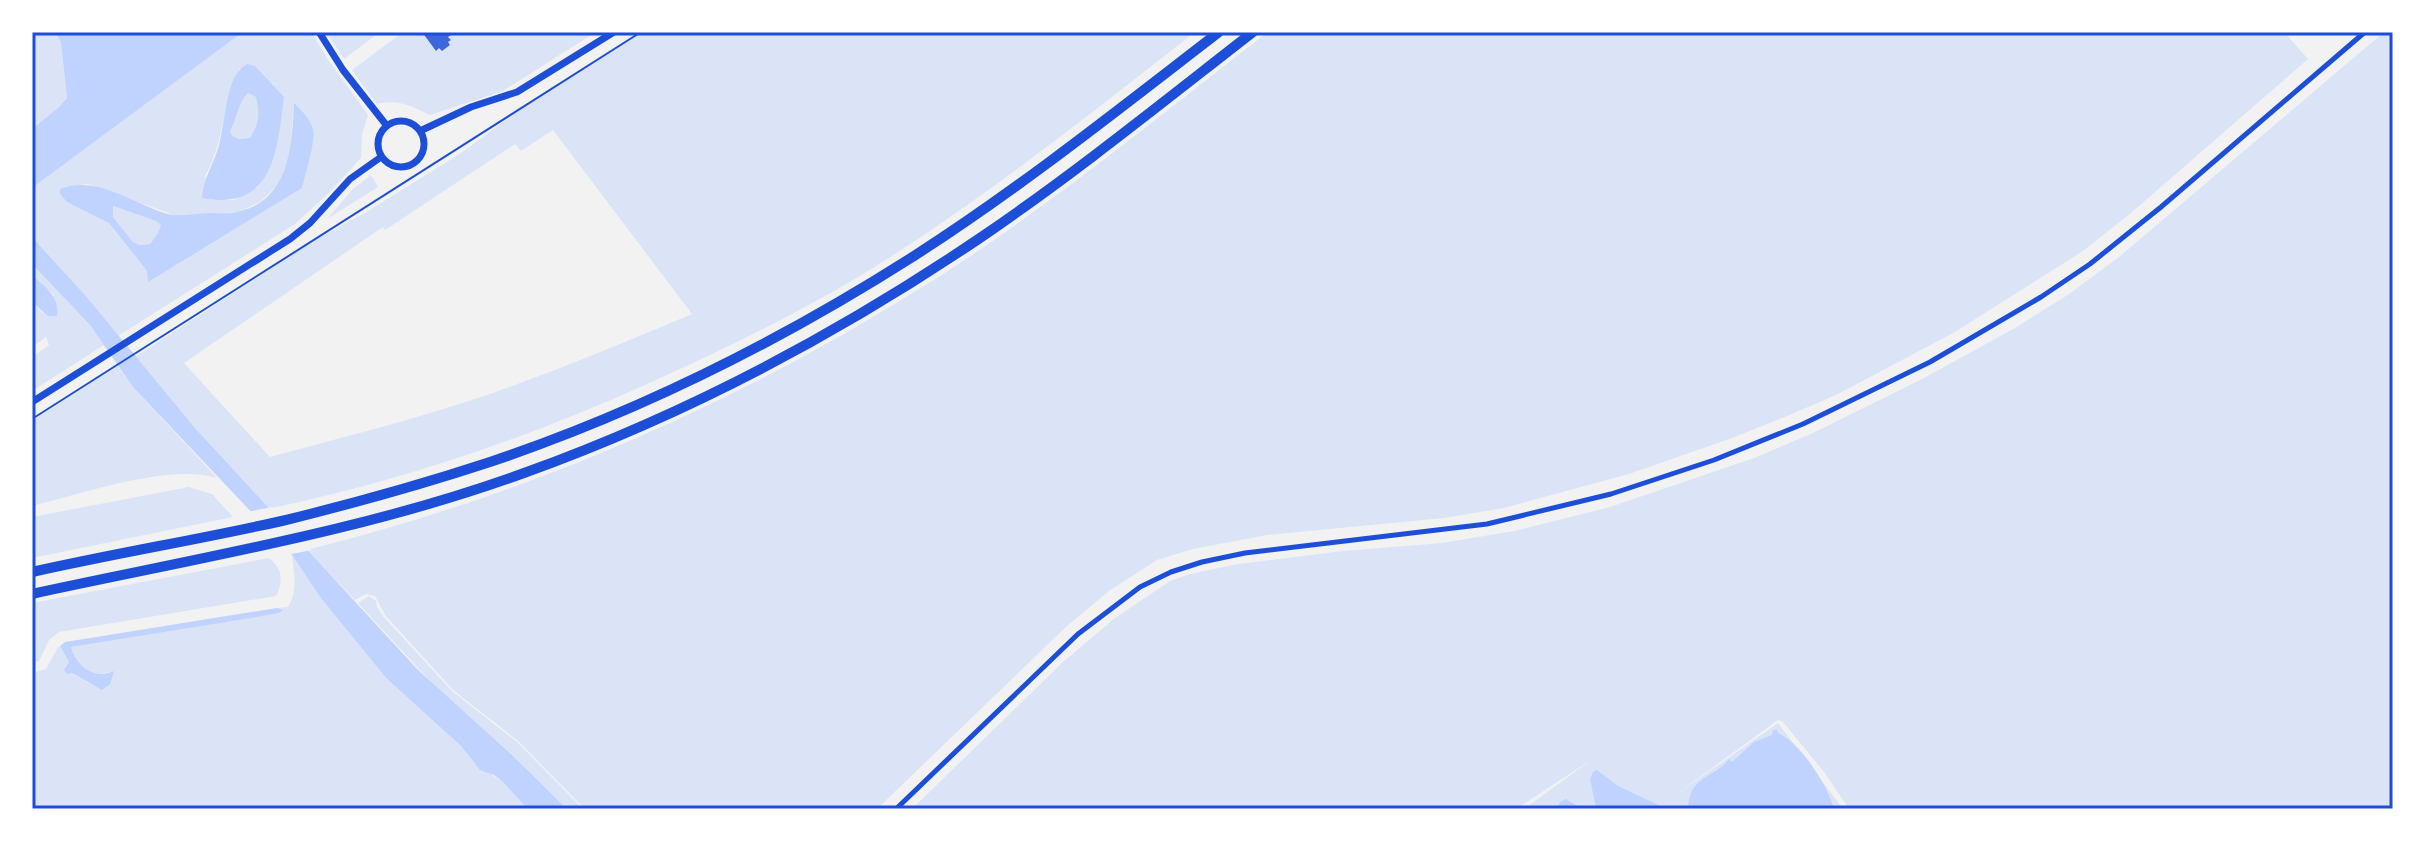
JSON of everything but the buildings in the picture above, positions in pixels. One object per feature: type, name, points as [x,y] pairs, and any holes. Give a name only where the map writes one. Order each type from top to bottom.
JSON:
[{"type":"highway","points":[[32,572],[285,520],[404,489],[557,437],[701,374],[806,322],[915,255],[1010,190],[1219,32]]},
{"type":"highway","points":[[32,594],[302,538],[413,509],[523,473],[634,430],[765,367],[889,297],[981,237],[1253,32]]},
{"type":"street","points":[[319,32],[343,70],[387,126]]},
{"type":"street","points":[[420,131],[471,107],[517,92],[614,32]]},
{"type":"street","points":[[896,809],[1078,634],[1140,587],[1171,572],[1245,553],[1487,524],[1611,494],[1714,460],[1803,424],[1930,362],[2028,305],[2090,264],[2365,32]]},
{"type":"street","points":[[404,121],[420,131],[424,148],[413,164],[395,167],[381,157],[379,139],[387,126],[404,121]]},
{"type":"street","points":[[32,402],[300,232],[350,179],[381,157]]},
{"type":"path","points":[[32,419],[641,32]]},
{"type":"shaded area","points":[[32,32],[56,32],[61,43],[67,98],[32,129]]},
{"type":"shaded area","points":[[243,32],[311,32],[368,115],[362,135],[361,158],[295,224],[118,336],[32,237],[32,188]],"holes":[[[240,68],[279,134],[258,187],[234,200],[211,200],[205,176],[212,163]],[[294,104],[308,124],[312,143],[302,188],[148,281],[147,271],[109,223],[64,187],[88,184],[177,216],[238,212],[260,202],[279,184],[290,154]]]},
{"type":"shaded area","points":[[326,32],[380,32],[344,59]]},
{"type":"shaded area","points":[[403,32],[596,32],[503,91],[430,115],[398,103],[377,104],[352,70]]},
{"type":"shaded area","points":[[641,32],[1195,32],[953,215],[868,271],[770,326],[620,396],[522,436],[372,484],[268,509],[135,357],[317,239],[461,153],[514,114]],"holes":[[[553,130],[692,314],[493,393],[270,457],[184,363],[383,227],[385,230],[515,144],[521,151]]]},
{"type":"shaded area","points":[[1268,32],[2284,32],[2308,59],[2083,251],[1955,332],[1836,395],[1735,437],[1629,474],[1504,508],[1444,518],[1267,535],[1193,549],[1157,560],[1109,591],[1067,626],[877,809],[585,809],[518,741],[453,690],[385,615],[375,596],[366,594],[355,600],[306,550],[396,526],[570,465],[655,430],[820,348],[900,301],[1015,225]]},
{"type":"shaded area","points":[[2384,32],[2393,32],[2393,805],[2382,809],[1849,809],[1824,772],[1783,722],[1778,720],[1674,796],[1778,723],[1843,809],[1524,809],[1591,760],[1516,809],[912,809],[1063,662],[1115,618],[1170,581],[1238,564],[1442,543],[1514,531],[1610,507],[1754,458],[1815,432],[1922,379],[2015,328],[2119,257]]},
{"type":"shaded area","points":[[248,93],[256,96],[258,118],[250,138],[239,139],[231,136],[230,131],[242,99]]},
{"type":"shaded area","points":[[371,175],[378,187],[327,219],[353,189]]},
{"type":"shaded area","points":[[113,206],[161,225],[150,244],[133,242],[113,217]]},
{"type":"shaded area","points":[[32,264],[90,325],[104,345],[32,391],[32,357],[49,345],[46,337],[32,347],[32,302],[43,313],[54,295],[32,275]]},
{"type":"shaded area","points":[[118,366],[133,387],[217,478],[198,474],[151,477],[32,506],[32,421]]},
{"type":"shaded area","points":[[189,487],[212,494],[233,517],[32,558],[32,517]]},
{"type":"shaded area","points":[[292,555],[320,597],[386,678],[461,746],[475,764],[503,782],[529,809],[32,809],[32,673],[46,669],[58,647],[69,662],[70,672],[92,685],[113,671],[98,673],[86,669],[70,647],[279,613],[282,610],[277,608],[288,607],[293,595]]},
{"type":"shaded area","points":[[269,558],[280,575],[276,596],[59,632],[49,640],[39,661],[32,662],[32,603]]},
{"type":"shaded area","points":[[369,596],[376,601],[383,616],[452,691],[517,742],[583,809],[567,809],[512,755],[441,693],[358,603]]},
{"type":"water","points":[[56,32],[243,32],[32,188],[32,129],[67,98],[61,43]]},
{"type":"water","points":[[247,64],[255,66],[284,97],[274,156],[258,186],[244,196],[226,200],[202,198],[219,145],[233,80]],"holes":[[[248,93],[256,97],[258,118],[250,138],[232,136],[230,131],[242,101]]]},
{"type":"water","points":[[294,103],[308,118],[314,135],[302,188],[148,282],[147,271],[109,223],[67,202],[60,194],[60,189],[86,185],[170,214],[237,212],[255,206],[278,184],[289,153]],"holes":[[[113,206],[161,225],[158,233],[150,244],[140,245],[133,242],[113,217]]]},
{"type":"water","points":[[32,237],[85,295],[195,428],[418,670],[567,809],[528,809],[503,782],[480,770],[461,746],[386,678],[320,597],[292,555],[133,387],[90,325],[32,264]]},
{"type":"water","points":[[32,275],[54,297],[57,316],[48,316],[32,302]]},
{"type":"water","points":[[277,608],[283,610],[71,647],[77,660],[87,670],[100,674],[114,671],[110,684],[102,690],[64,670],[69,662],[60,646],[65,642]]},
{"type":"water","points":[[1773,730],[1777,730],[1804,755],[1819,777],[1834,809],[1688,809],[1689,798],[1698,783],[1729,759],[1732,762],[1754,742],[1772,735]]},
{"type":"water","points":[[1597,770],[1618,786],[1667,809],[1592,809],[1596,807],[1590,779]]},
{"type":"water","points":[[1566,799],[1579,807],[1583,805],[1592,809],[1556,809]]},
{"type":"pier","points":[[272,507],[312,550],[286,555],[247,512]]}]
